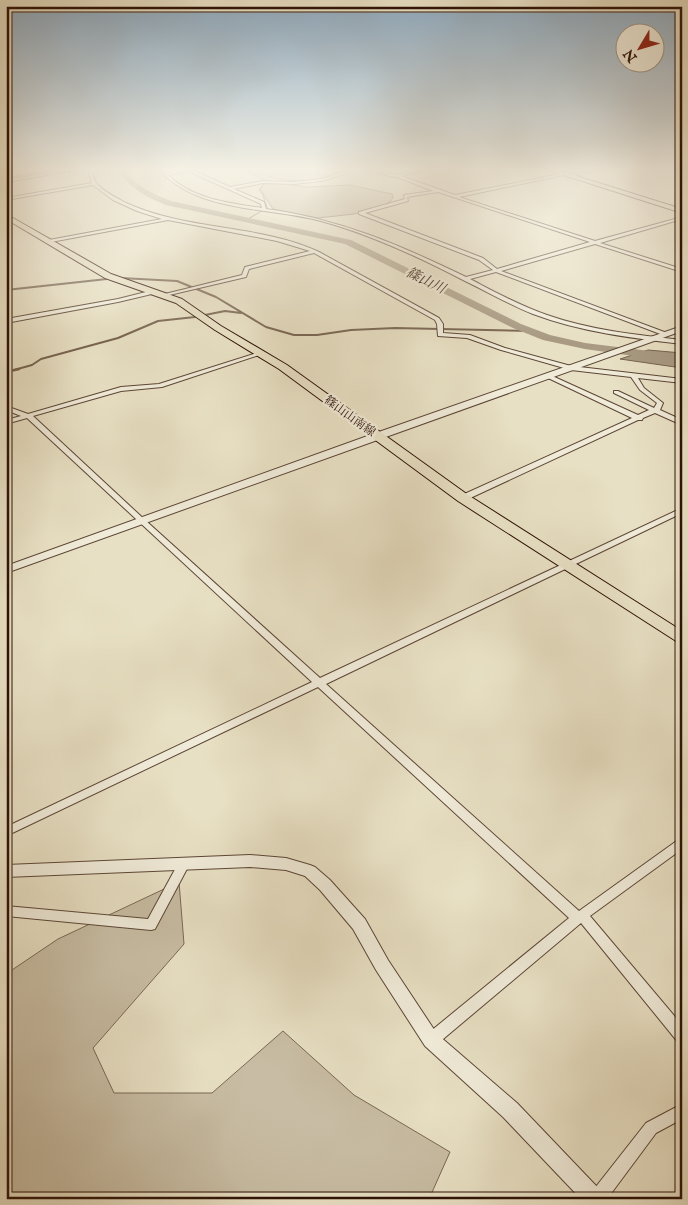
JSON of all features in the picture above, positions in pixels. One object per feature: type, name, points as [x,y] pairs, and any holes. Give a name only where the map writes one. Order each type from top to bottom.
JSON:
[{"type":"main road","name":"篠山山南線","points":[[24,226],[108,276],[167,295],[179,301],[262,353],[463,498],[682,638]]},
{"type":"street","points":[[51,241],[127,226]]},
{"type":"street","points":[[210,226],[278,240],[313,252],[437,319],[440,324],[440,333],[468,336],[534,359],[573,367],[682,381]]},
{"type":"street","points":[[347,226],[381,239],[544,316],[606,333],[682,342]]},
{"type":"street","points":[[395,226],[481,260],[497,271],[665,334]]},
{"type":"street","points":[[545,226],[682,271]]},
{"type":"street","points":[[466,279],[653,226]]},
{"type":"street","points":[[167,295],[244,276],[246,268],[313,252]]},
{"type":"street","points":[[6,322],[54,311],[134,298],[154,292]]},
{"type":"street","points":[[6,570],[682,328]]},
{"type":"street","points":[[6,422],[121,389],[160,386],[262,353]]},
{"type":"street","points":[[548,376],[640,419]]},
{"type":"street","points":[[463,498],[640,419],[658,409],[660,403],[642,389],[634,376]]},
{"type":"street","points":[[616,392],[682,423]]},
{"type":"street","points":[[6,408],[28,416],[142,522],[580,917],[682,1036]]},
{"type":"street","points":[[6,832],[566,564],[680,512]]},
{"type":"street","points":[[432,1040],[580,917],[682,843]]},
{"type":"street","points":[[6,871],[250,862],[286,864],[310,871],[325,884],[358,924],[382,965],[432,1040],[510,1110],[596,1199],[651,1128],[682,1111]]},
{"type":"street","points":[[6,912],[151,925],[183,865]]},
{"type":"shaded area","points":[[648,350],[682,353],[682,368],[620,359]]},
{"type":"shaded area","points":[[179,882],[184,944],[93,1048],[114,1093],[212,1093],[283,1031],[354,1095],[450,1152],[429,1199],[6,1199],[6,974],[58,939]]},
{"type":"waterway","name":"篠山川","points":[[279,226],[348,242],[517,326],[547,338],[585,346],[682,359]]},
{"type":"waterway","points":[[121,278],[177,281],[216,297],[266,327],[294,335],[317,335],[351,330],[395,328],[530,331]]},
{"type":"waterway","points":[[6,290],[107,279]]},
{"type":"waterway","points":[[14,370],[32,365],[41,359],[118,338],[158,321],[195,317],[225,311],[241,313]]},
{"type":"waterway","points":[[6,372],[19,369]]}]
